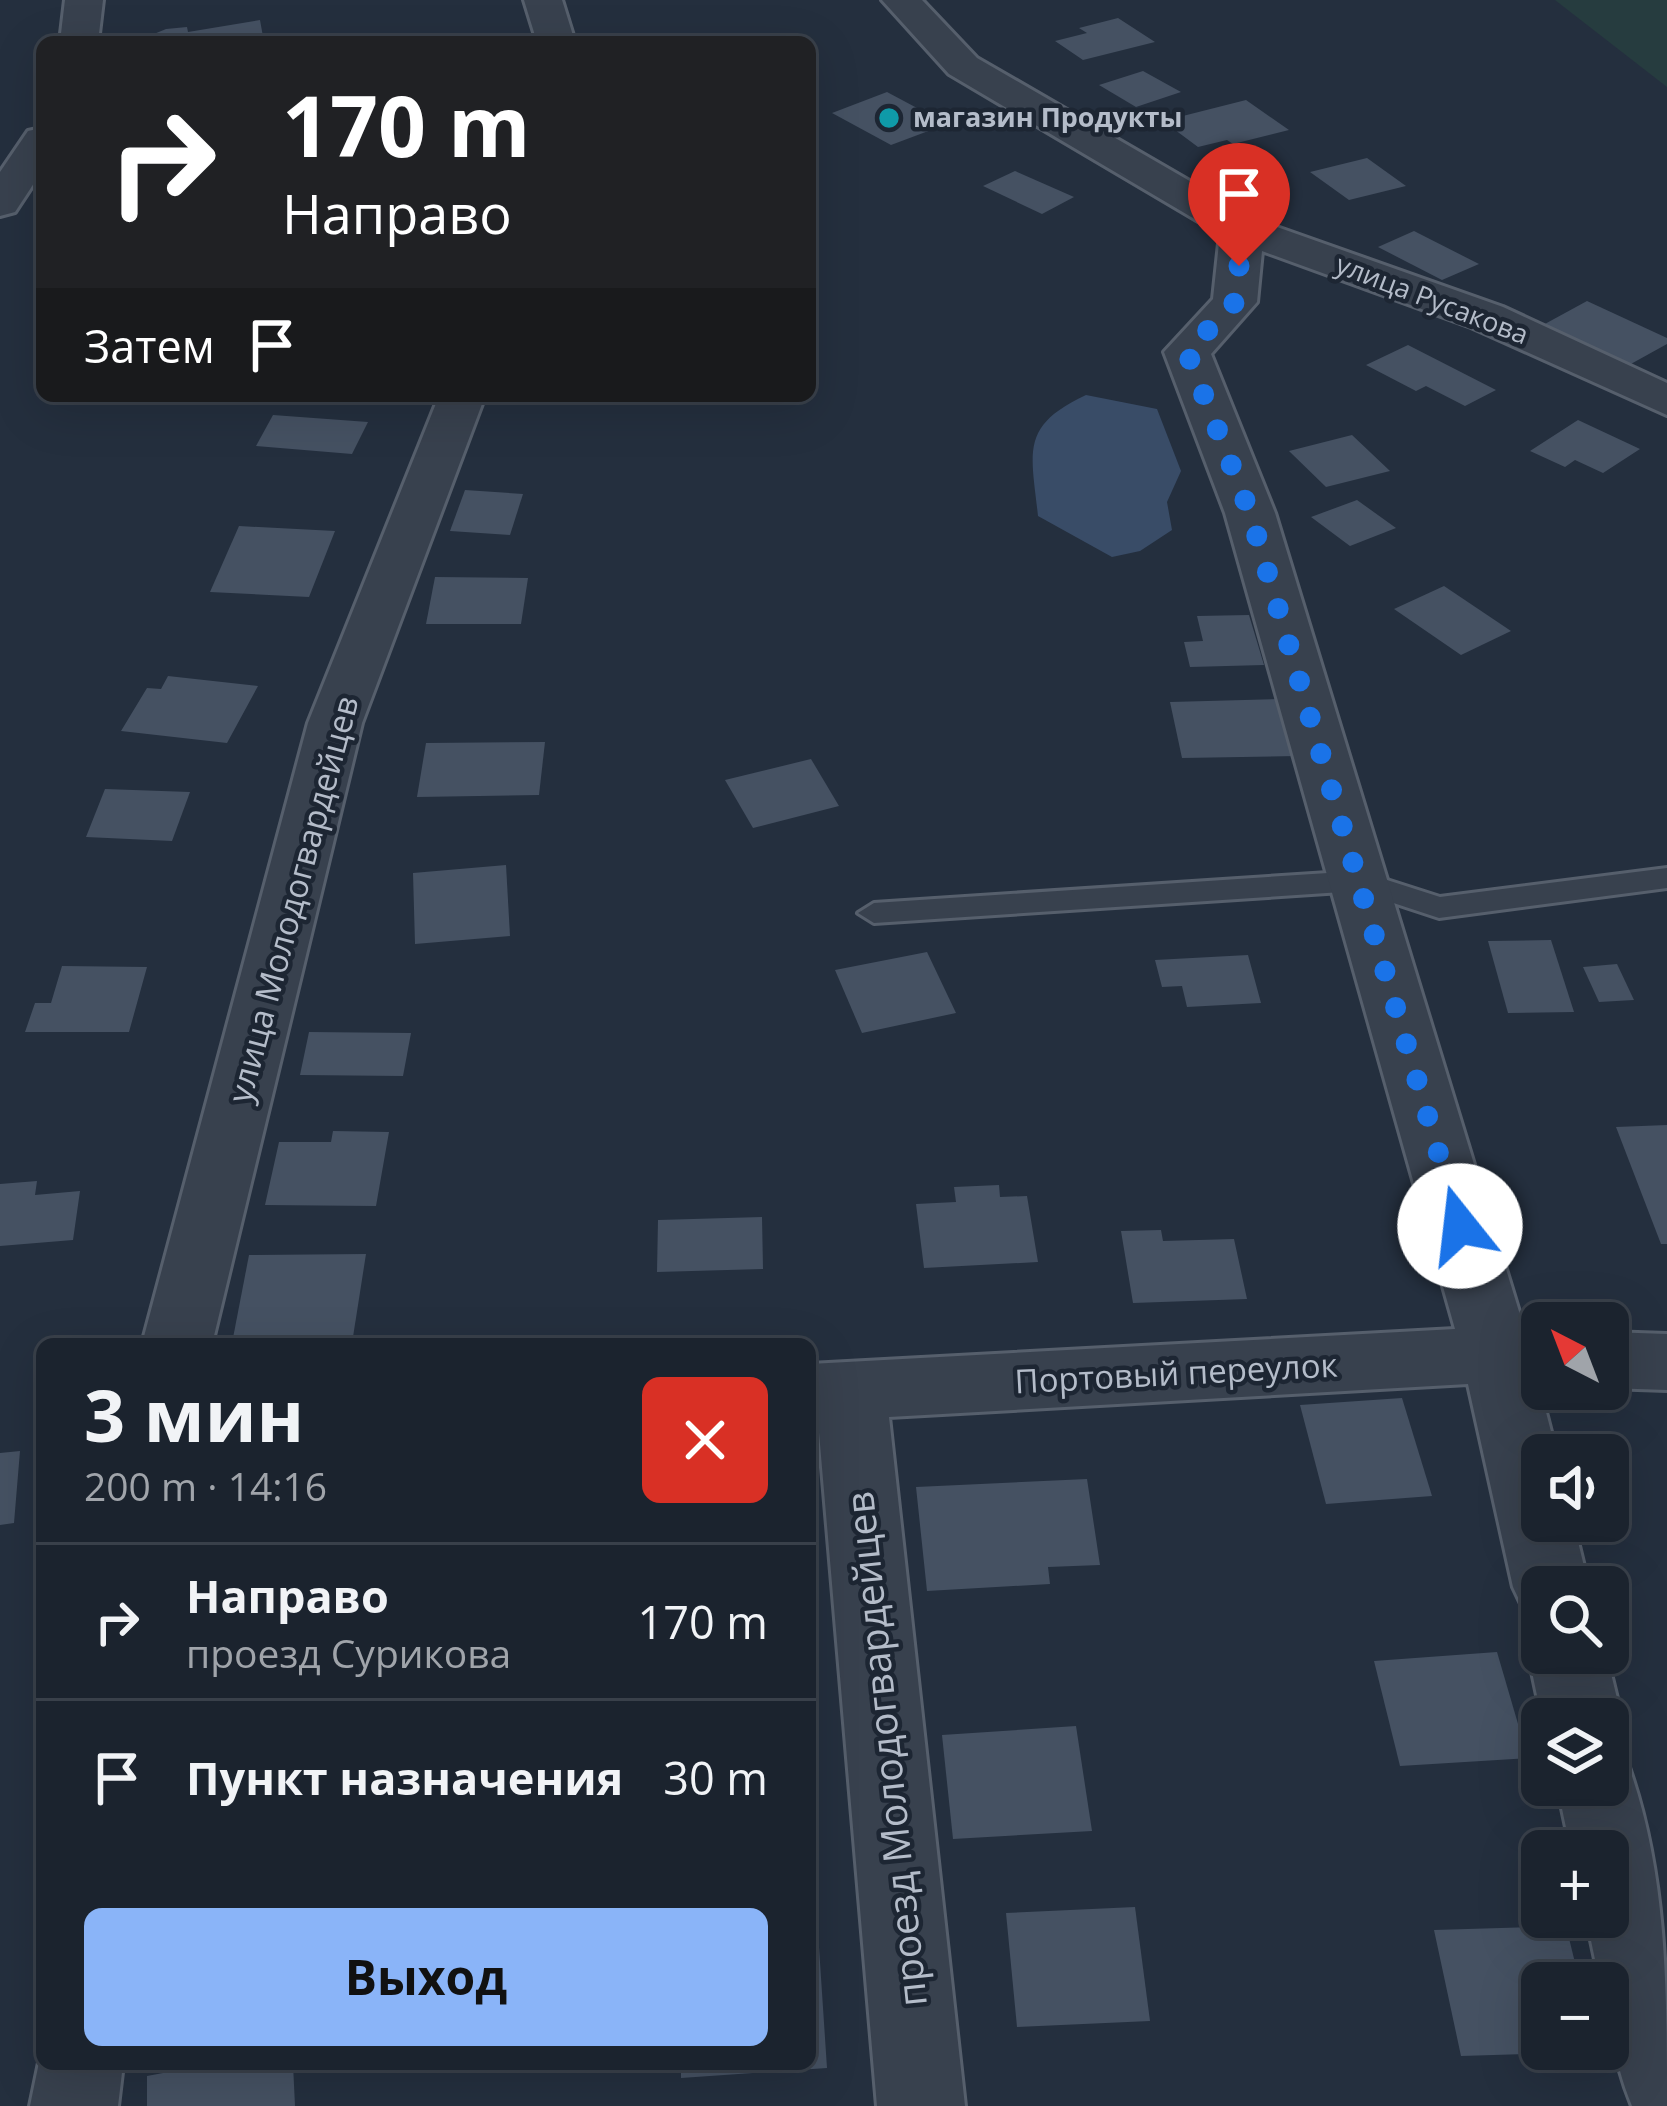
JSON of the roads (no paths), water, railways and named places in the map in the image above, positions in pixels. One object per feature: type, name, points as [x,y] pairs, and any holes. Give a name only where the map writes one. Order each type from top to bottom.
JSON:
[{"type":"street","points":[[81,36],[84,0]]},
{"type":"street","points":[[543,0],[554,36]]},
{"type":"street","name":"улица Русакова","points":[[902,0],[963,66],[1242,230],[1487,317],[1667,401]]},
{"type":"street","points":[[0,202],[36,149]]},
{"type":"street","points":[[1242,230],[1235,302],[1187,352],[1250,513],[1359,881],[1520,1356],[1548,1566]]},
{"type":"street","name":"улица Молодогвардейцев","points":[[179,1338],[335,723],[460,402]]},
{"type":"street","name":"Портовый переулок","points":[[830,1392],[1520,1356]]},
{"type":"street","points":[[1629,1361],[1667,1362]]},
{"type":"street","name":"проезд Молодогвардейцев","points":[[830,1392],[922,2106]]},
{"type":"street","points":[[1602,1806],[1667,2084]]},
{"type":"street","points":[[74,2106],[78,2070]]},
{"type":"lane","points":[[874,913],[1359,881],[1439,908],[1667,878]]},
{"type":"water","points":[[1086,395],[1157,409],[1181,471],[1167,502],[1172,530],[1140,551],[1112,557],[1038,516],[1033,457],[1040,430],[1065,406]]},
{"type":"place","name":"магазин Продукты","points":[[889,118]]}]
